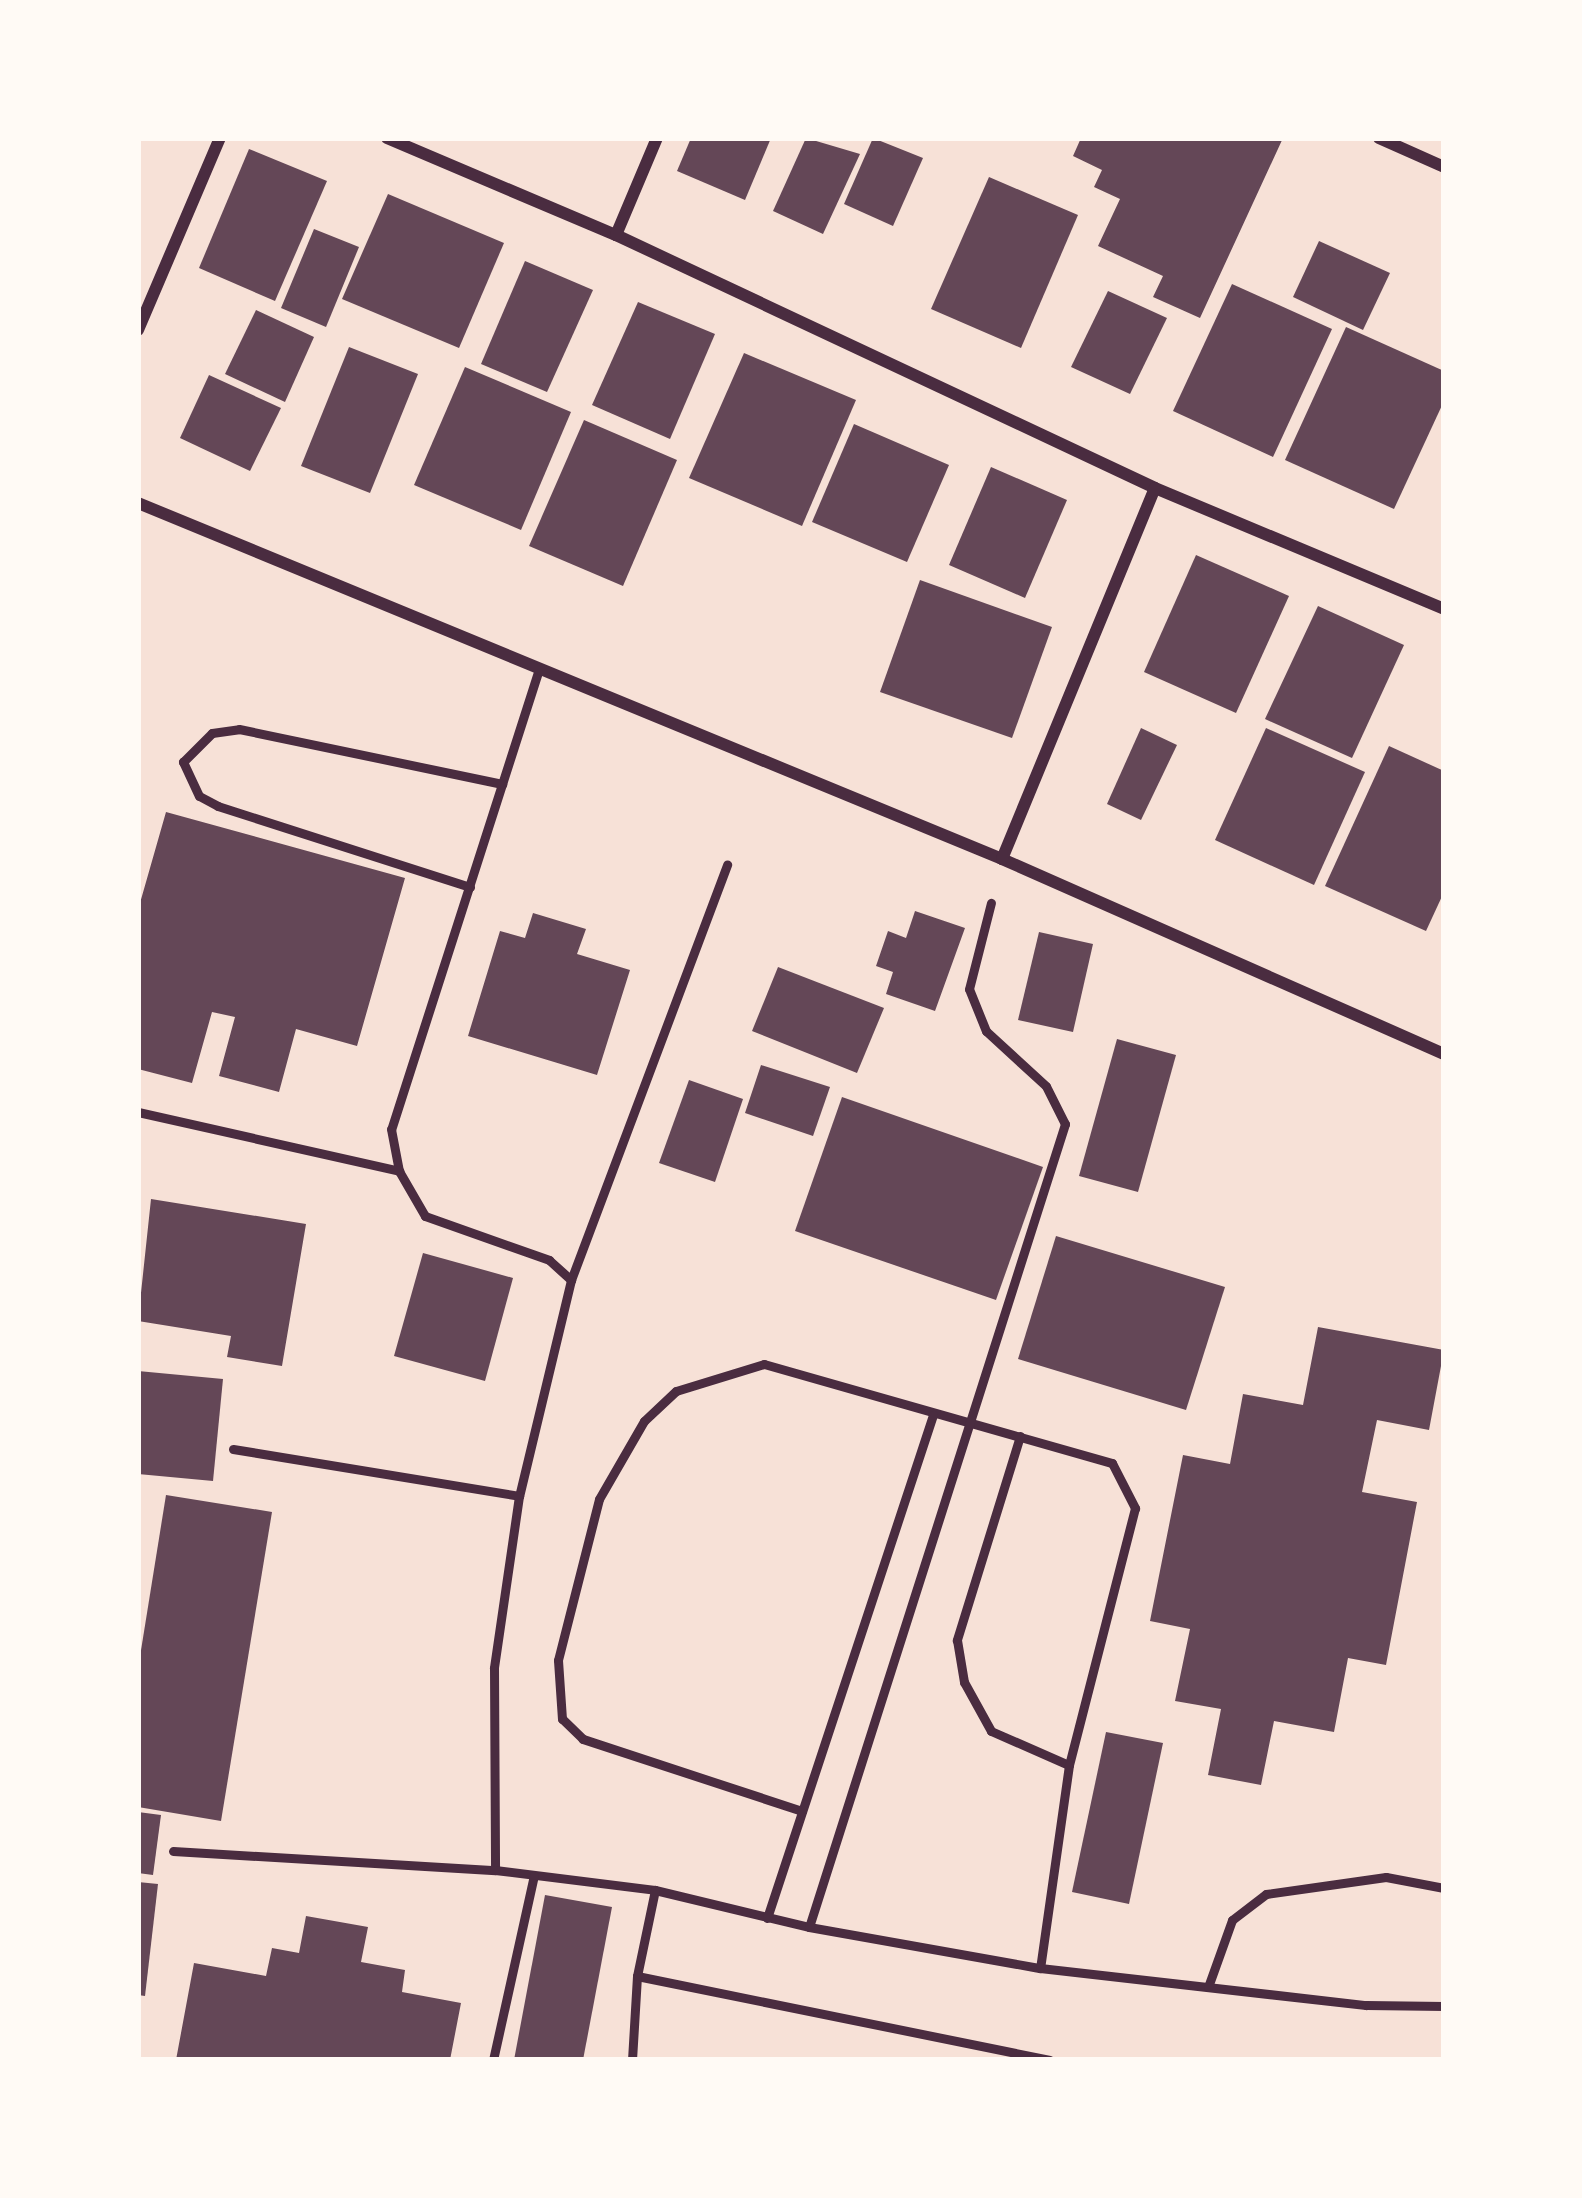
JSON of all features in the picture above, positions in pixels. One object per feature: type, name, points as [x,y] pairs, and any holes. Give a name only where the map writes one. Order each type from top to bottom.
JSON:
[{"type":"street","points":[[138,330],[220,138]]},
{"type":"street","points":[[387,138],[616,235],[1155,488],[1444,609]]},
{"type":"street","points":[[616,235],[657,138]]},
{"type":"street","points":[[1378,138],[1444,167]]},
{"type":"street","points":[[1002,860],[1155,488]]},
{"type":"street","points":[[138,503],[1002,860],[1444,1054]]},
{"type":"lane","points":[[538,672],[391,1129],[399,1172],[425,1216],[550,1260],[571,1280]]},
{"type":"lane","points":[[470,887],[218,806],[200,796],[183,762],[212,733],[257,731],[502,784]]},
{"type":"lane","points":[[496,1870],[494,1668],[519,1496],[571,1280],[727,864]]},
{"type":"lane","points":[[809,1928],[1064,1124],[1046,1085],[986,1031],[969,989],[991,903]]},
{"type":"lane","points":[[138,1112],[399,1172]]},
{"type":"lane","points":[[802,1811],[583,1738],[562,1719],[558,1660],[599,1499],[644,1421],[676,1391],[764,1364],[1112,1463],[1136,1508],[1069,1765],[1040,1968]]},
{"type":"lane","points":[[766,1918],[933,1415]]},
{"type":"lane","points":[[1020,1436],[957,1640],[964,1682],[992,1731],[1069,1765]]},
{"type":"lane","points":[[233,1449],[519,1496]]},
{"type":"lane","points":[[172,1851],[496,1870],[656,1890],[809,1928],[1040,1968],[1444,2006]]},
{"type":"lane","points":[[493,2060],[535,1875]]},
{"type":"lane","points":[[1208,1987],[1232,1920],[1266,1894],[1386,1877],[1444,1888]]},
{"type":"lane","points":[[632,2060],[637,1976],[656,1890]]},
{"type":"lane","points":[[637,1976],[1050,2060]]},
{"type":"building","points":[[691,138],[771,138],[745,200],[677,171]]},
{"type":"building","points":[[806,138],[860,154],[823,234],[773,211]]},
{"type":"building","points":[[873,138],[923,158],[893,226],[844,204]]},
{"type":"building","points":[[1081,138],[1283,138],[1200,318],[1153,297],[1163,276],[1098,246],[1120,199],[1094,187],[1102,170],[1073,156]]},
{"type":"building","points":[[249,149],[327,181],[275,301],[199,268]]},
{"type":"building","points":[[989,177],[1078,215],[1021,348],[931,309]]},
{"type":"building","points":[[388,194],[504,243],[459,348],[342,299]]},
{"type":"building","points":[[314,229],[359,247],[326,327],[281,308]]},
{"type":"building","points":[[1319,241],[1390,273],[1363,330],[1293,297]]},
{"type":"building","points":[[525,261],[593,290],[547,392],[481,364]]},
{"type":"building","points":[[1232,284],[1332,329],[1273,457],[1173,411]]},
{"type":"building","points":[[1108,291],[1167,318],[1130,394],[1071,367]]},
{"type":"building","points":[[638,302],[715,334],[670,439],[592,405]]},
{"type":"building","points":[[256,310],[314,337],[285,402],[225,374]]},
{"type":"building","points":[[1346,327],[1444,371],[1444,401],[1394,509],[1285,460]]},
{"type":"building","points":[[349,347],[418,374],[370,493],[301,466]]},
{"type":"building","points":[[744,353],[856,400],[802,526],[689,478]]},
{"type":"building","points":[[465,367],[571,412],[521,530],[414,485]]},
{"type":"building","points":[[209,375],[281,408],[250,471],[180,438]]},
{"type":"building","points":[[584,420],[677,460],[623,586],[529,546]]},
{"type":"building","points":[[854,424],[949,465],[907,562],[812,522]]},
{"type":"building","points":[[991,467],[1067,500],[1025,598],[949,565]]},
{"type":"building","points":[[1196,555],[1289,596],[1236,713],[1144,672]]},
{"type":"building","points":[[920,580],[1052,627],[1012,738],[880,692]]},
{"type":"building","points":[[1318,606],[1404,645],[1352,758],[1265,719]]},
{"type":"building","points":[[1141,728],[1177,745],[1141,820],[1107,804]]},
{"type":"building","points":[[1266,728],[1365,772],[1314,885],[1215,840]]},
{"type":"building","points":[[1389,746],[1444,771],[1444,892],[1426,931],[1325,886]]},
{"type":"building","points":[[166,812],[405,878],[357,1046],[296,1029],[279,1092],[219,1076],[235,1017],[212,1012],[192,1083],[138,1069],[138,910]]},
{"type":"building","points":[[915,911],[965,928],[935,1011],[886,994],[893,972],[876,966],[888,931],[906,938]]},
{"type":"building","points":[[533,913],[586,929],[577,954],[630,970],[597,1075],[468,1036],[500,931],[525,938]]},
{"type":"building","points":[[1039,932],[1093,944],[1073,1032],[1018,1020]]},
{"type":"building","points":[[778,967],[884,1008],[857,1073],[752,1031]]},
{"type":"building","points":[[1117,1039],[1176,1055],[1138,1192],[1079,1176]]},
{"type":"building","points":[[761,1065],[830,1087],[813,1136],[745,1113]]},
{"type":"building","points":[[689,1080],[743,1099],[715,1182],[659,1163]]},
{"type":"building","points":[[842,1097],[1043,1167],[996,1300],[795,1231]]},
{"type":"building","points":[[151,1199],[306,1224],[282,1366],[227,1357],[231,1336],[138,1321]]},
{"type":"building","points":[[1056,1236],[1225,1287],[1186,1410],[1018,1359]]},
{"type":"building","points":[[423,1253],[513,1278],[485,1381],[394,1356]]},
{"type":"building","points":[[1318,1327],[1444,1350],[1429,1430],[1377,1420],[1362,1492],[1417,1502],[1386,1665],[1348,1658],[1334,1732],[1274,1721],[1261,1785],[1208,1775],[1221,1709],[1175,1701],[1190,1629],[1150,1621],[1183,1455],[1230,1464],[1243,1394],[1303,1405]]},
{"type":"building","points":[[138,1371],[223,1379],[213,1481],[138,1474]]},
{"type":"building","points":[[166,1495],[272,1512],[221,1821],[138,1807],[138,1669]]},
{"type":"building","points":[[1106,1732],[1163,1743],[1129,1904],[1072,1892]]},
{"type":"building","points":[[138,1812],[161,1815],[153,1875],[138,1873]]},
{"type":"building","points":[[138,1882],[158,1884],[145,1996],[138,1995]]},
{"type":"building","points":[[545,1895],[612,1907],[583,2060],[514,2060]]},
{"type":"building","points":[[306,1916],[368,1927],[361,1962],[405,1970],[402,1992],[461,2003],[450,2060],[176,2060],[194,1963],[266,1976],[272,1948],[299,1953]]}]
